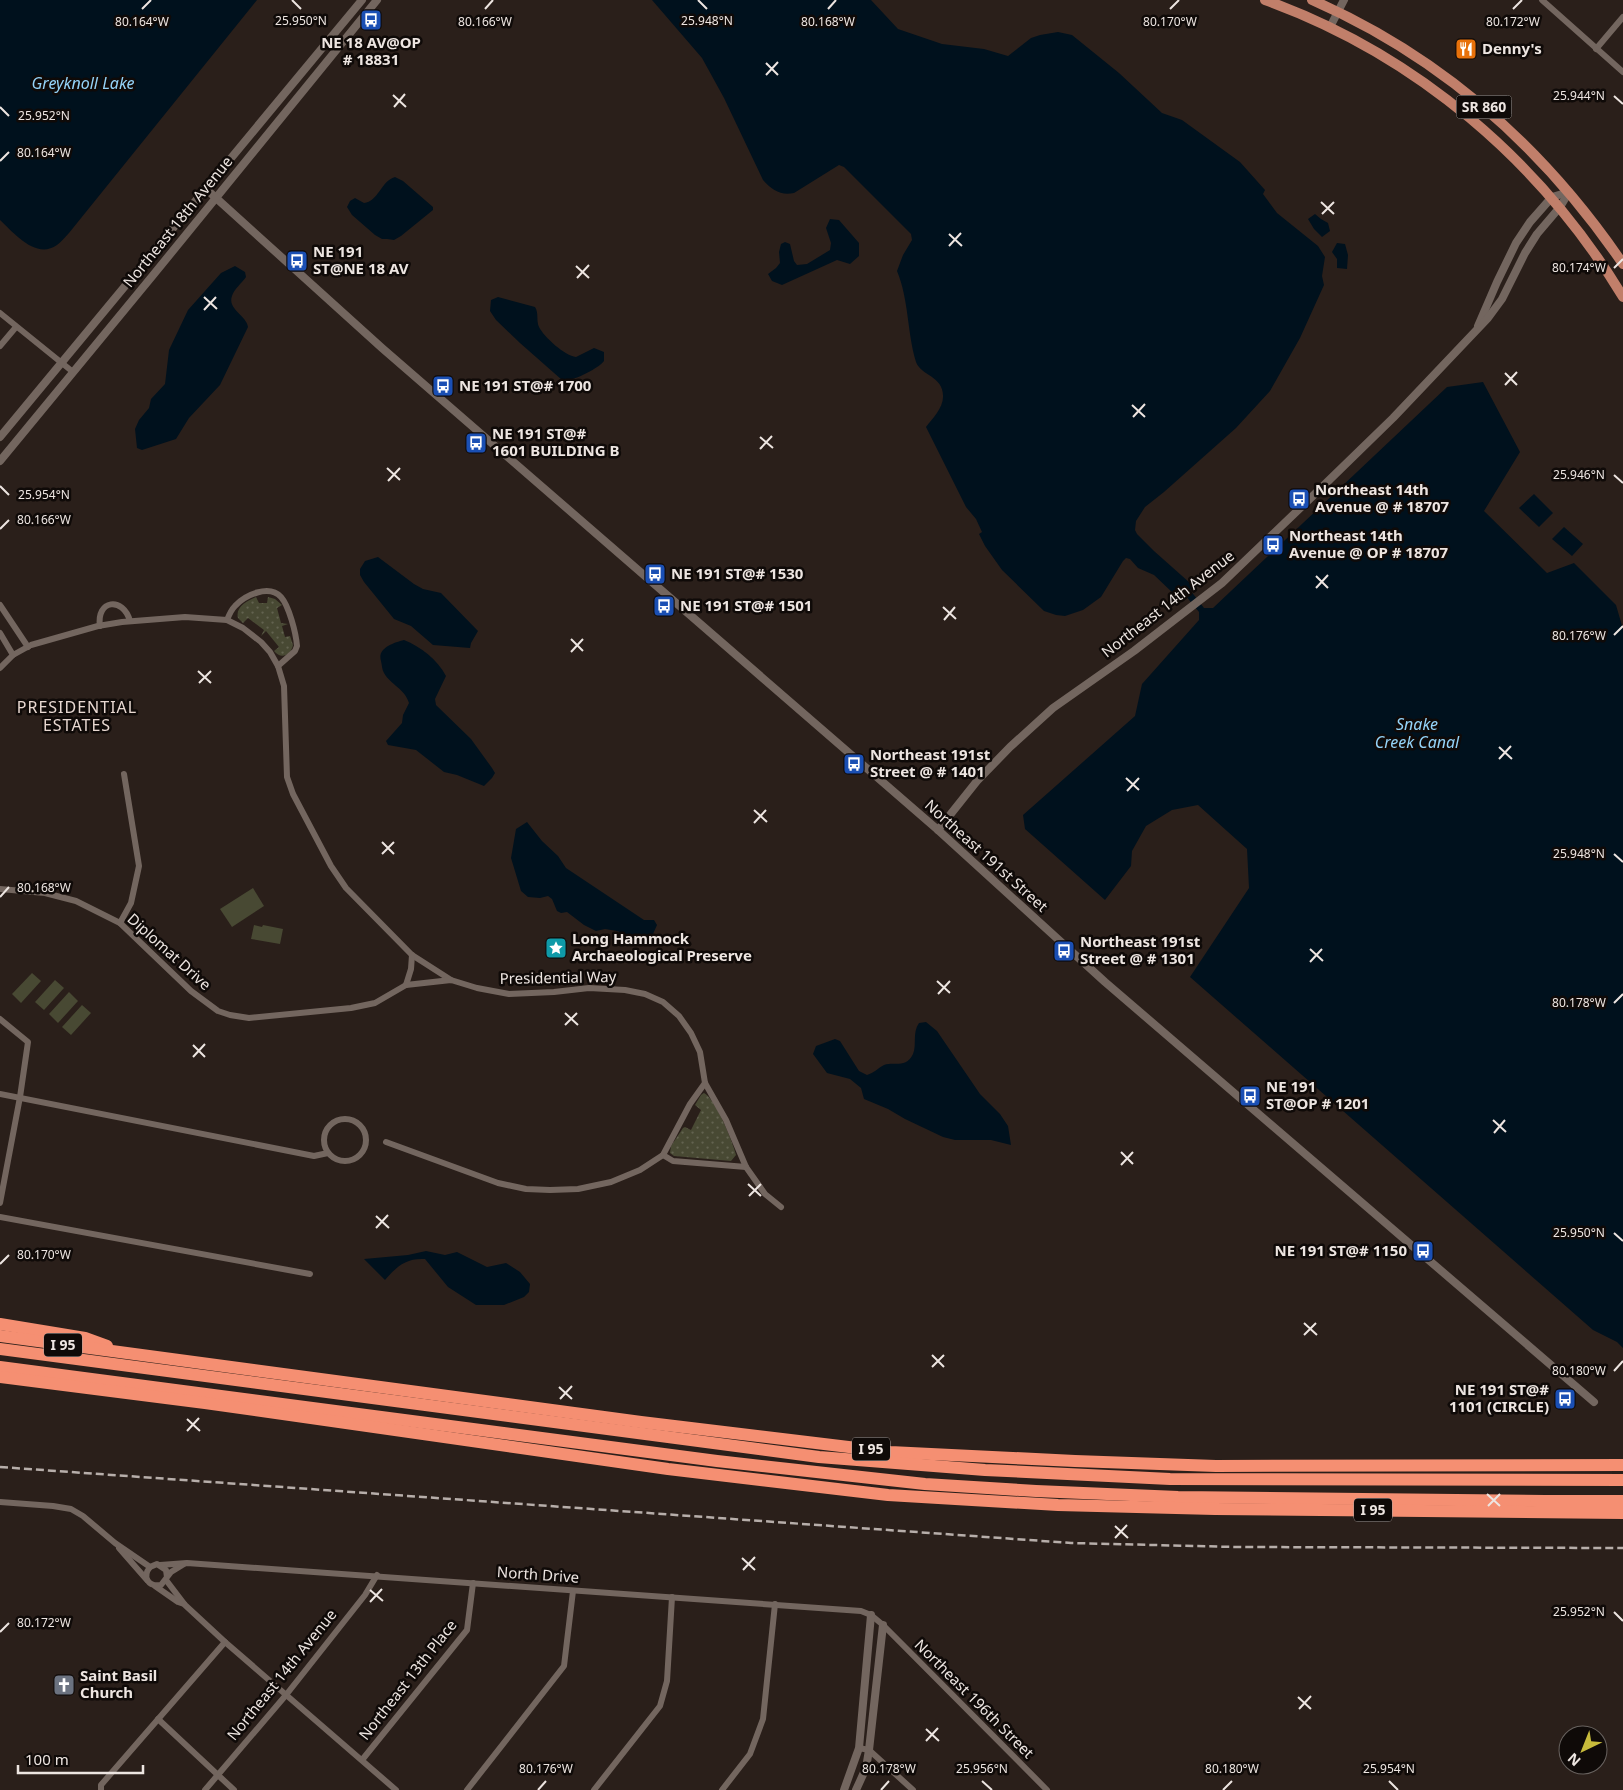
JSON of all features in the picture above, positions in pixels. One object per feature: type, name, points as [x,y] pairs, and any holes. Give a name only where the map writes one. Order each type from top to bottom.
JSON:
[{"type":"highway","points":[[0,1324],[85,1338],[126,1353]]},
{"type":"highway","name":"I 95","points":[[0,1336],[641,1422],[890,1452],[1216,1466],[1623,1465]]},
{"type":"highway","points":[[0,1349],[819,1457],[985,1470],[1170,1479],[1623,1480]]},
{"type":"highway","points":[[0,1367],[708,1460],[925,1484],[1036,1491],[1169,1496],[1545,1501]]},
{"type":"highway","name":"I 95","points":[[0,1377],[205,1403],[668,1469],[869,1493],[1049,1504],[1235,1509],[1623,1512]]},
{"type":"highway","points":[[1124,1506],[1623,1501]]},
{"type":"main road","name":"SR 860","points":[[1265,0],[1330,27],[1402,68],[1452,103],[1506,149],[1552,197],[1592,248],[1623,297]]},
{"type":"main road","name":"SR 860","points":[[1312,0],[1373,30],[1414,55],[1463,90],[1525,144],[1569,192],[1595,224],[1623,264]]},
{"type":"main road","points":[[1452,103],[1463,90]]},
{"type":"street","name":"Northeast 18th Avenue","points":[[0,437],[362,0]]},
{"type":"street","name":"Northeast 18th Avenue","points":[[0,461],[377,0]]},
{"type":"street","points":[[1330,27],[1344,0]]},
{"type":"street","points":[[1542,0],[1623,72]]},
{"type":"street","points":[[1596,49],[1623,17]]},
{"type":"street","name":"Northeast 191st Street","points":[[205,188],[382,348],[938,830],[1105,982],[1594,1402]]},
{"type":"street","points":[[1552,197],[1569,192]]},
{"type":"street","name":"Northeast 14th Avenue","points":[[938,830],[977,781],[1010,747],[1053,708],[1134,651],[1222,583],[1393,418],[1488,318],[1502,299],[1537,234],[1560,207],[1569,192]]},
{"type":"street","name":"Northeast 14th Avenue","points":[[1476,331],[1496,282],[1516,242],[1530,222],[1552,197]]},
{"type":"street","points":[[0,313],[73,372]]},
{"type":"street","points":[[0,346],[16,327]]},
{"type":"street","points":[[227,620],[235,606],[254,593],[272,592],[280,595],[286,604],[297,639],[297,646],[296,651],[278,666]]},
{"type":"street","points":[[0,605],[28,646]]},
{"type":"street","points":[[100,626],[100,614],[109,605],[118,605],[126,610],[130,621]]},
{"type":"street","name":"Presidential Way","points":[[0,668],[13,655],[28,646],[100,626],[130,621],[185,616],[227,620],[243,628],[270,652],[278,666],[284,686],[288,777],[293,794],[331,866],[346,888],[412,955],[451,980],[477,988],[509,994],[589,988],[625,990],[645,994],[662,1002],[679,1016],[691,1033],[700,1052],[705,1083],[726,1120],[746,1167],[765,1194],[781,1207]]},
{"type":"street","points":[[0,632],[13,655]]},
{"type":"street","points":[[120,923],[131,903],[139,866],[124,774]]},
{"type":"street","name":"Diplomat Drive","points":[[0,889],[45,893],[76,901],[120,923],[191,991],[218,1011],[230,1015],[249,1018],[351,1008],[376,1003],[406,985]]},
{"type":"street","points":[[406,985],[411,969],[412,955]]},
{"type":"street","name":"Presidential Way","points":[[406,985],[451,980]]},
{"type":"street","points":[[0,1019],[28,1042],[20,1097],[0,1203]]},
{"type":"street","points":[[386,1142],[498,1183],[526,1190],[578,1188],[611,1182],[640,1170],[663,1155],[690,1104],[705,1083]]},
{"type":"street","points":[[0,1094],[314,1156],[328,1153],[336,1159],[343,1161],[357,1158],[362,1152],[366,1138],[360,1125],[349,1119],[342,1119],[330,1124],[324,1136],[324,1143],[328,1153]]},
{"type":"street","points":[[663,1155],[673,1161],[746,1167]]},
{"type":"street","points":[[0,1217],[310,1274]]},
{"type":"street","points":[[0,1502],[71,1509],[150,1567]]},
{"type":"street","points":[[115,1543],[147,1581],[185,1605]]},
{"type":"street","points":[[153,1586],[160,1585],[177,1567],[187,1563]]},
{"type":"street","name":"North Drive","points":[[160,1565],[187,1563],[377,1575],[861,1611],[871,1615],[883,1625]]},
{"type":"street","points":[[147,1581],[146,1573],[150,1567],[160,1565],[166,1570],[167,1579],[185,1605],[286,1696],[396,1790]]},
{"type":"street","name":"Northeast 14th Avenue","points":[[205,1790],[286,1696],[365,1594],[377,1575]]},
{"type":"street","name":"Northeast 13th Place","points":[[362,1760],[467,1630],[473,1583]]},
{"type":"street","points":[[467,1790],[564,1666],[573,1591]]},
{"type":"street","points":[[594,1790],[660,1706],[667,1681],[672,1597]]},
{"type":"street","points":[[722,1790],[750,1754],[763,1719],[774,1604]]},
{"type":"street","points":[[844,1790],[859,1748],[871,1615]]},
{"type":"street","points":[[856,1790],[866,1768],[870,1750],[883,1625]]},
{"type":"street","name":"Northeast 196th Street","points":[[883,1625],[1048,1790]]},
{"type":"street","points":[[101,1790],[101,1785],[225,1642]]},
{"type":"street","points":[[158,1719],[234,1790]]},
{"type":"street","points":[[859,1748],[870,1750],[913,1790]]},
{"type":"green space","points":[[256,597],[259,603],[267,603],[268,597],[275,599],[282,605],[277,608],[281,623],[288,624],[282,626],[285,637],[290,636],[293,645],[288,654],[283,656],[277,654],[274,651],[279,647],[266,631],[261,636],[264,630],[248,618],[243,623],[238,618],[240,608]]},
{"type":"green space","points":[[253,888],[264,906],[232,927],[220,909]]},
{"type":"green space","points":[[254,925],[283,929],[280,944],[251,939]]},
{"type":"green space","points":[[32,973],[41,981],[21,1003],[12,994]]},
{"type":"green space","points":[[55,980],[64,988],[44,1010],[35,1002]]},
{"type":"green space","points":[[69,992],[78,1001],[58,1023],[49,1014]]},
{"type":"green space","points":[[82,1005],[91,1013],[71,1035],[62,1027]]},
{"type":"green space","points":[[704,1093],[718,1111],[731,1141],[736,1155],[731,1161],[674,1156],[670,1153],[671,1146],[683,1128],[691,1130],[701,1110],[695,1105]]},
{"type":"water","name":"Greyknoll Lake","points":[[0,0],[257,0],[69,233],[57,245],[49,249],[41,249],[26,243],[0,220]]},
{"type":"water","name":"Snake Creek Canal","points":[[652,0],[871,0],[898,29],[942,44],[984,49],[1008,56],[1031,38],[1040,35],[1058,32],[1072,35],[1119,73],[1162,113],[1182,120],[1240,162],[1265,190],[1263,194],[1277,213],[1318,246],[1325,257],[1322,276],[1324,285],[1300,338],[1270,391],[1236,428],[1145,507],[1136,521],[1135,530],[1137,534],[1190,583],[1192,587],[1190,590],[1204,608],[1213,608],[1447,387],[1483,382],[1520,452],[1484,511],[1547,573],[1574,563],[1616,605],[1623,629],[1623,1348],[1617,1342],[1593,1330],[1190,977],[1249,888],[1247,849],[1198,805],[1172,810],[1146,826],[1132,851],[1131,866],[1105,900],[1025,829],[1023,815],[1135,716],[1142,684],[1199,620],[1199,612],[1185,595],[1178,596],[1174,594],[1154,575],[1138,568],[1130,559],[1126,558],[1101,597],[1083,610],[1065,616],[1044,611],[1002,570],[985,546],[979,534],[982,532],[976,519],[966,507],[926,427],[939,409],[943,397],[940,385],[922,370],[916,362],[904,293],[897,271],[903,255],[912,240],[911,234],[844,167],[839,165],[794,193],[781,193],[770,187],[763,180],[724,98],[702,58]]},
{"type":"water","points":[[395,177],[403,181],[433,207],[433,210],[394,240],[382,239],[352,215],[347,207],[350,201],[355,198],[364,203],[369,202],[390,179]]},
{"type":"water","points":[[1315,214],[1328,223],[1330,231],[1322,237],[1308,219]]},
{"type":"water","points":[[830,219],[839,220],[859,243],[859,256],[850,264],[837,260],[782,285],[772,281],[768,274],[780,263],[779,252],[781,244],[785,242],[790,244],[794,261],[797,265],[807,264],[830,250],[831,243],[826,228]]},
{"type":"water","points":[[1337,243],[1345,244],[1348,255],[1347,269],[1337,268],[1337,259],[1332,252]]},
{"type":"water","points":[[235,266],[245,272],[246,277],[234,291],[231,301],[248,327],[220,385],[189,418],[176,439],[142,450],[137,448],[135,429],[139,420],[149,408],[151,399],[165,384],[169,350],[188,310],[221,273]]},
{"type":"water","points":[[498,297],[535,307],[539,327],[545,336],[566,353],[576,357],[594,348],[604,352],[604,361],[584,374],[572,379],[562,380],[496,320],[490,311],[491,300]]},
{"type":"water","points":[[1534,494],[1553,513],[1539,527],[1519,508]]},
{"type":"water","points":[[1564,527],[1583,544],[1572,556],[1552,539]]},
{"type":"water","points":[[378,557],[414,584],[423,589],[441,593],[478,631],[470,648],[433,645],[411,626],[394,619],[360,575],[360,569],[365,561]]},
{"type":"water","points":[[404,640],[428,654],[446,676],[435,699],[436,705],[471,739],[495,773],[484,786],[444,772],[416,750],[388,745],[386,741],[402,723],[403,715],[409,703],[404,694],[384,673],[380,656],[387,647]]},
{"type":"water","points":[[527,822],[542,841],[558,856],[566,868],[644,920],[654,920],[657,925],[653,934],[644,941],[617,931],[605,929],[596,931],[584,925],[567,912],[561,913],[557,911],[552,899],[548,896],[540,898],[528,897],[521,891],[511,858],[516,829]]},
{"type":"water","points":[[926,1022],[937,1031],[980,1094],[1000,1114],[1008,1126],[1011,1145],[991,1140],[955,1140],[943,1137],[864,1099],[861,1088],[850,1079],[827,1073],[813,1054],[816,1046],[835,1039],[840,1041],[859,1071],[867,1075],[884,1065],[903,1063],[910,1059],[914,1050],[917,1027],[919,1023]]},
{"type":"water","points":[[426,1251],[445,1255],[457,1252],[487,1267],[506,1263],[520,1272],[530,1284],[529,1292],[524,1297],[504,1305],[476,1305],[448,1287],[425,1259],[412,1260],[402,1264],[385,1280],[364,1259],[408,1255]]},
{"type":"railway","points":[[0,1467],[1071,1543],[1235,1547],[1623,1548]]},
{"type":"place","name":"NE 18 AV@OP # 18831","points":[[371,20]]},
{"type":"place","name":"Denny's","points":[[1466,49]]},
{"type":"place","name":"NE 191 ST@NE 18 AV","points":[[297,261]]},
{"type":"place","name":"NE 191 ST@# 1700","points":[[443,386]]},
{"type":"place","name":"NE 191 ST@# 1601 BUILDING B","points":[[476,443]]},
{"type":"place","name":"Northeast 14th Avenue @ # 18707","points":[[1299,499]]},
{"type":"place","name":"Northeast 14th Avenue @ OP # 18707","points":[[1273,545]]},
{"type":"place","name":"NE 191 ST@# 1530","points":[[655,574]]},
{"type":"place","name":"NE 191 ST@# 1501","points":[[664,606]]},
{"type":"place","name":"Northeast 191st Street @ # 1401","points":[[854,764]]},
{"type":"place","name":"Long Hammock Archaeological Preserve","points":[[556,948]]},
{"type":"place","name":"Northeast 191st Street @ # 1301","points":[[1064,951]]},
{"type":"place","name":"NE 191 ST@OP # 1201","points":[[1250,1096]]},
{"type":"place","name":"NE 191 ST@# 1150","points":[[1423,1251]]},
{"type":"place","name":"NE 191 ST@# 1101 (CIRCLE)","points":[[1565,1399]]},
{"type":"place","name":"Saint Basil Church","points":[[64,1685]]},
{"type":"district","name":"PRESIDENTIAL ESTATES","points":[[77,716]]}]
